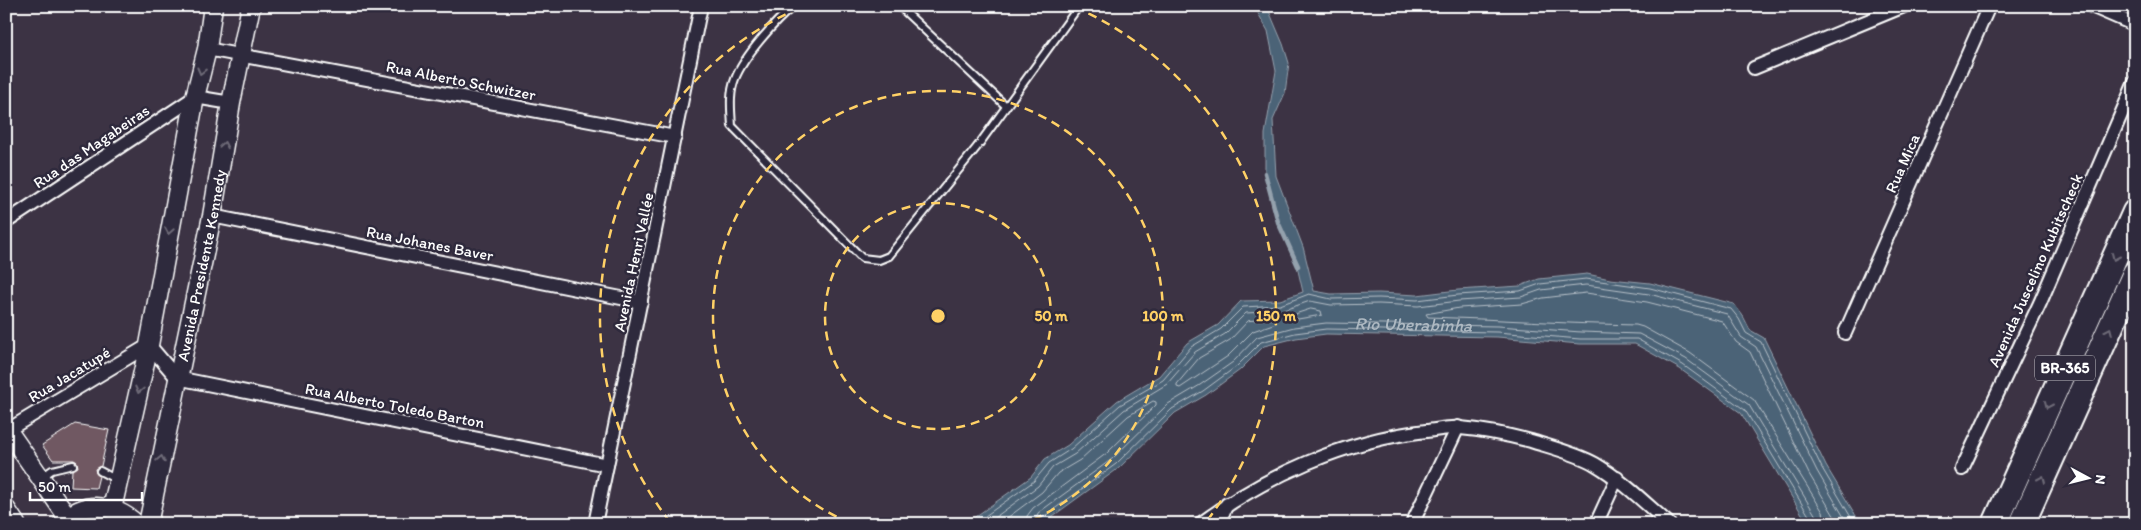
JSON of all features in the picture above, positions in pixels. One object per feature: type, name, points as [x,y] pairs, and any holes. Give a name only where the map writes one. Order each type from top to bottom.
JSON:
[{"type":"highway","name":"BR-365","points":[[1995,524],[2135,212]]},
{"type":"highway","name":"BR-365","points":[[2022,524],[2135,273]]},
{"type":"street","name":"Avenida Presidente Kennedy","points":[[112,509],[149,345],[194,97],[207,49],[213,6]]},
{"type":"street","name":"Avenida Presidente Kennedy","points":[[148,524],[212,216],[251,6]]},
{"type":"street","name":"Avenida Henri Vallée","points":[[595,524],[701,6]]},
{"type":"street","points":[[1754,68],[1904,6]]},
{"type":"street","name":"Rua Mica","points":[[1845,332],[1989,6]]},
{"type":"street","points":[[2091,6],[2135,25]]},
{"type":"street","name":"Rua Alberto Schwitzer","points":[[207,49],[675,136]]},
{"type":"street","name":"Avenida Juscelino Kubitscheck","points":[[1962,469],[2040,303],[2135,82]]},
{"type":"street","points":[[194,97],[232,103]]},
{"type":"street","name":"Rua das Magabeiras","points":[[6,222],[194,97]]},
{"type":"street","name":"Rua Johanes Baver","points":[[212,216],[641,302]]},
{"type":"street","points":[[149,345],[177,378]]},
{"type":"street","name":"Rua Jacatupé","points":[[7,430],[149,345]]},
{"type":"street","name":"Rua Alberto Toledo Barton","points":[[177,378],[607,465]]},
{"type":"street","points":[[1412,524],[1458,427]]},
{"type":"street","points":[[1200,524],[1226,504],[1299,466],[1352,446],[1403,434],[1458,427],[1502,434],[1546,445],[1594,463],[1617,478],[1669,524]]},
{"type":"street","points":[[7,430],[41,478],[64,520],[90,507],[106,507],[136,524]]},
{"type":"street","points":[[1596,524],[1617,478]]},
{"type":"street","points":[[1218,524],[1226,504]]},
{"type":"street","points":[[6,509],[16,524]]},
{"type":"lane","points":[[794,6],[745,59],[734,80],[730,103],[732,126],[862,258],[879,260],[889,256],[977,147],[1079,6]]},
{"type":"lane","points":[[898,6],[1006,106]]},
{"type":"lane","points":[[41,478],[52,470],[73,465]]},
{"type":"lane","points":[[100,471],[118,481]]},
{"type":"water","name":"Rio Uberabinha","points":[[1254,6],[1266,6],[1283,44],[1289,63],[1285,93],[1273,120],[1276,176],[1303,247],[1314,291],[1331,294],[1379,293],[1417,295],[1520,286],[1539,279],[1587,274],[1610,279],[1650,283],[1734,304],[1750,330],[1764,338],[1826,466],[1856,516],[1869,524],[1808,524],[1741,413],[1680,369],[1635,344],[1580,344],[1497,337],[1326,334],[1296,338],[1264,346],[1240,370],[1206,395],[1175,413],[1119,468],[1042,524],[965,524],[1031,477],[1045,459],[1068,445],[1117,401],[1159,376],[1187,343],[1218,325],[1241,301],[1280,300],[1303,292],[1296,262],[1278,222],[1265,172],[1265,134],[1276,71],[1268,31]]},
{"type":"building","points":[[75,424],[109,430],[101,466],[95,469],[99,476],[96,488],[71,487],[72,470],[78,467],[77,462],[74,460],[53,460],[42,445]]},
{"type":"waterway","points":[[1265,173],[1278,222],[1298,266]]}]
